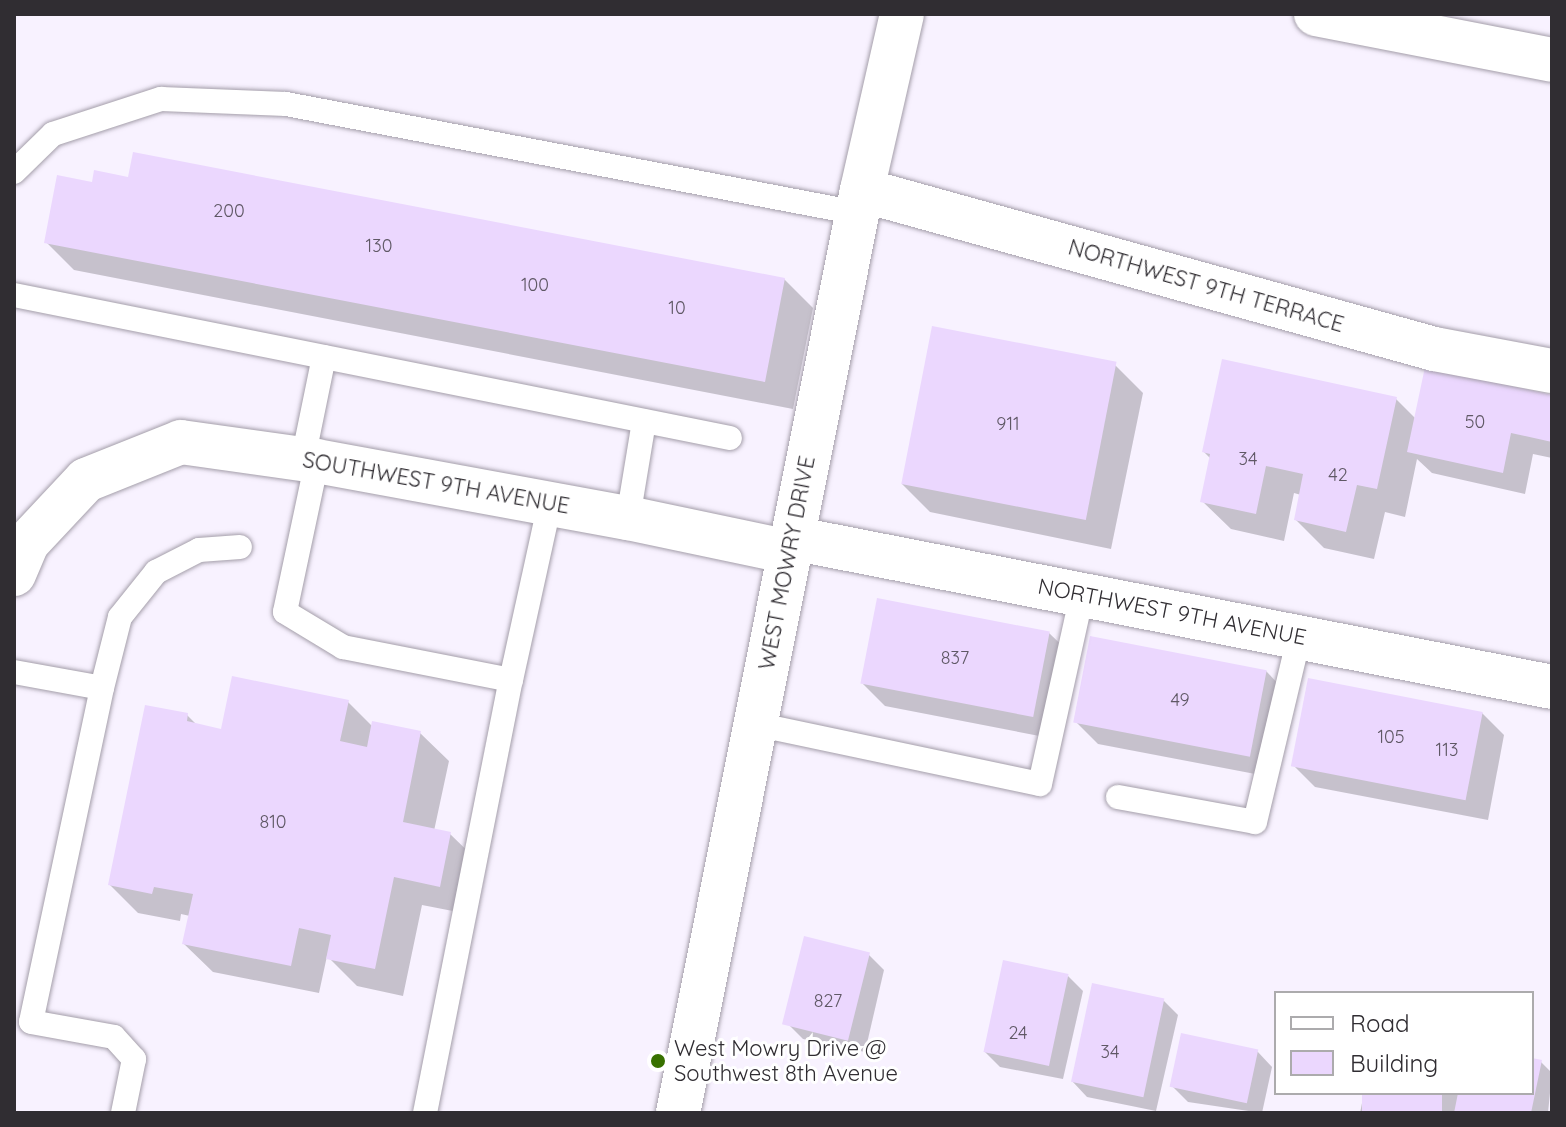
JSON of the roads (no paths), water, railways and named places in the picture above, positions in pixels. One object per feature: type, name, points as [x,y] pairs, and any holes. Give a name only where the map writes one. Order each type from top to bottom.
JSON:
[{"type":"street","name":"WEST MOWRY DRIVE","points":[[685,1112],[755,724],[860,202],[902,14]]},
{"type":"street","points":[[1316,14],[1552,60]]},
{"type":"street","name":"NORTHWEST 9TH TERRACE","points":[[860,202],[1434,349],[1552,371]]},
{"type":"street","name":"SOUTHWEST 9TH AVENUE","points":[[14,574],[27,543],[86,480],[181,442],[310,460],[791,545]]},
{"type":"street","name":"NORTHWEST 9TH AVENUE","points":[[791,545],[1082,594],[1552,687]]},
{"type":"lane","points":[[14,172],[53,134],[161,99],[270,103],[860,202]]},
{"type":"lane","points":[[14,295],[730,438]]},
{"type":"lane","points":[[324,357],[285,612],[343,647],[511,680]]},
{"type":"lane","points":[[628,518],[644,421]]},
{"type":"lane","points":[[425,1113],[511,680],[550,503]]},
{"type":"lane","points":[[123,1113],[134,1059],[114,1037],[31,1022],[120,617],[156,572],[199,550],[240,547]]},
{"type":"lane","points":[[755,724],[1040,784],[1082,594]]},
{"type":"lane","points":[[1118,797],[1255,822],[1299,637]]},
{"type":"lane","points":[[14,672],[102,688]]},
{"type":"place","name":"West Mowry Drive @ Southwest 8th Avenue","points":[[658,1061]]}]
